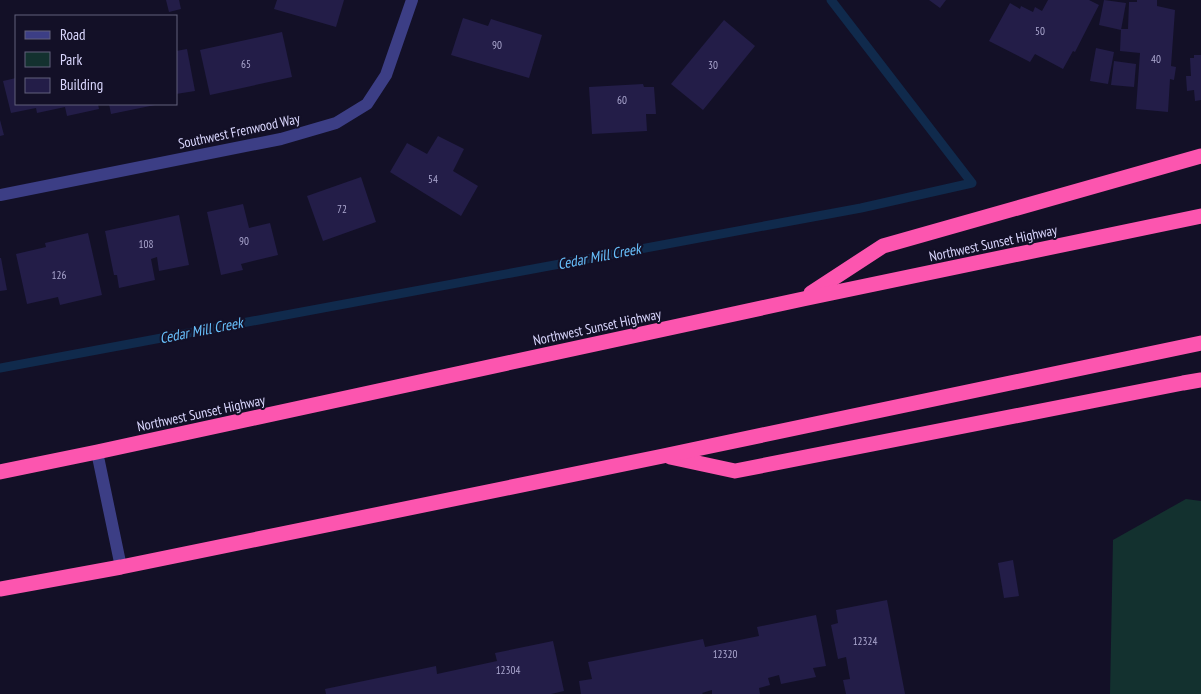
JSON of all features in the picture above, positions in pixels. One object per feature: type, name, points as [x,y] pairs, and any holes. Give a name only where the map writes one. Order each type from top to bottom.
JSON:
[{"type":"highway","points":[[803,299],[883,246],[1201,156]]},
{"type":"highway","name":"Northwest Sunset Highway","points":[[0,472],[803,299],[1201,216]]},
{"type":"highway","points":[[0,589],[121,567],[663,456],[1201,343]]},
{"type":"highway","points":[[663,456],[736,471],[1201,380]]},
{"type":"street","name":"Southwest Frenwood Way","points":[[0,195],[281,139],[336,123],[367,104],[386,75],[412,0]]},
{"type":"street","points":[[97,452],[121,567]]},
{"type":"green space","points":[[1186,499],[1201,501],[1201,694],[1110,694],[1113,540]]},
{"type":"building","points":[[166,0],[179,0],[181,9],[169,12]]},
{"type":"building","points":[[277,0],[344,0],[336,27],[274,9]]},
{"type":"building","points":[[929,0],[946,0],[940,8]]},
{"type":"building","points":[[1048,0],[1089,0],[1099,5],[1075,52],[1073,51],[1063,69],[1035,54],[1030,62],[989,41],[1010,3],[1020,9],[1021,6],[1033,12],[1035,7],[1042,11]]},
{"type":"building","points":[[1104,0],[1126,3],[1121,30],[1099,25]]},
{"type":"building","points":[[1137,0],[1157,0],[1157,6],[1175,10],[1171,66],[1176,67],[1174,80],[1170,79],[1168,112],[1136,109],[1140,53],[1120,51],[1121,29],[1128,29],[1129,2],[1137,2]]},
{"type":"building","points":[[463,18],[488,26],[491,19],[542,35],[529,78],[451,55]]},
{"type":"building","points":[[724,20],[755,46],[703,110],[671,84]]},
{"type":"building","points":[[282,32],[292,77],[210,95],[200,50]]},
{"type":"building","points":[[1096,48],[1114,52],[1108,84],[1090,81]]},
{"type":"building","points":[[187,49],[195,91],[178,94],[178,51]]},
{"type":"building","points":[[1194,55],[1201,55],[1201,100],[1195,101],[1194,90],[1187,91],[1186,76],[1191,76],[1190,58],[1194,58]]},
{"type":"building","points":[[1114,61],[1136,64],[1134,87],[1111,85]]},
{"type":"building","points":[[15,78],[15,105],[98,105],[99,109],[67,116],[65,107],[37,113],[36,108],[11,113],[3,81]]},
{"type":"building","points":[[643,84],[644,87],[654,87],[656,114],[646,114],[647,131],[592,134],[589,87]]},
{"type":"building","points":[[109,105],[155,105],[111,114]]},
{"type":"building","points":[[0,120],[4,135],[0,136]]},
{"type":"building","points":[[438,136],[464,149],[453,171],[478,186],[461,216],[390,172],[407,143],[427,154]]},
{"type":"building","points":[[361,177],[376,222],[323,241],[307,196]]},
{"type":"building","points":[[243,204],[249,228],[270,223],[278,255],[241,264],[243,270],[221,275],[207,212]]},
{"type":"building","points":[[179,215],[189,265],[159,271],[157,257],[151,259],[155,280],[119,288],[117,275],[114,275],[105,231]]},
{"type":"building","points":[[88,233],[102,295],[60,305],[58,297],[27,304],[16,254],[46,247],[45,243]]},
{"type":"building","points":[[0,258],[7,290],[0,291]]},
{"type":"building","points":[[1013,560],[1019,596],[1004,598],[998,563]]},
{"type":"building","points":[[887,600],[905,694],[846,694],[843,680],[850,679],[846,657],[838,659],[831,625],[838,623],[836,610]]},
{"type":"building","points":[[816,615],[826,666],[813,668],[816,677],[781,684],[779,675],[768,678],[770,685],[759,688],[760,694],[712,694],[712,690],[703,694],[581,694],[579,681],[592,679],[588,662],[703,639],[705,647],[759,636],[757,627]]},
{"type":"building","points":[[553,641],[564,691],[551,694],[326,694],[325,689],[436,666],[437,674],[497,661],[495,653]]},
{"type":"waterway","name":"Cedar Mill Creek","points":[[0,368],[861,208],[972,183],[831,0]]}]
